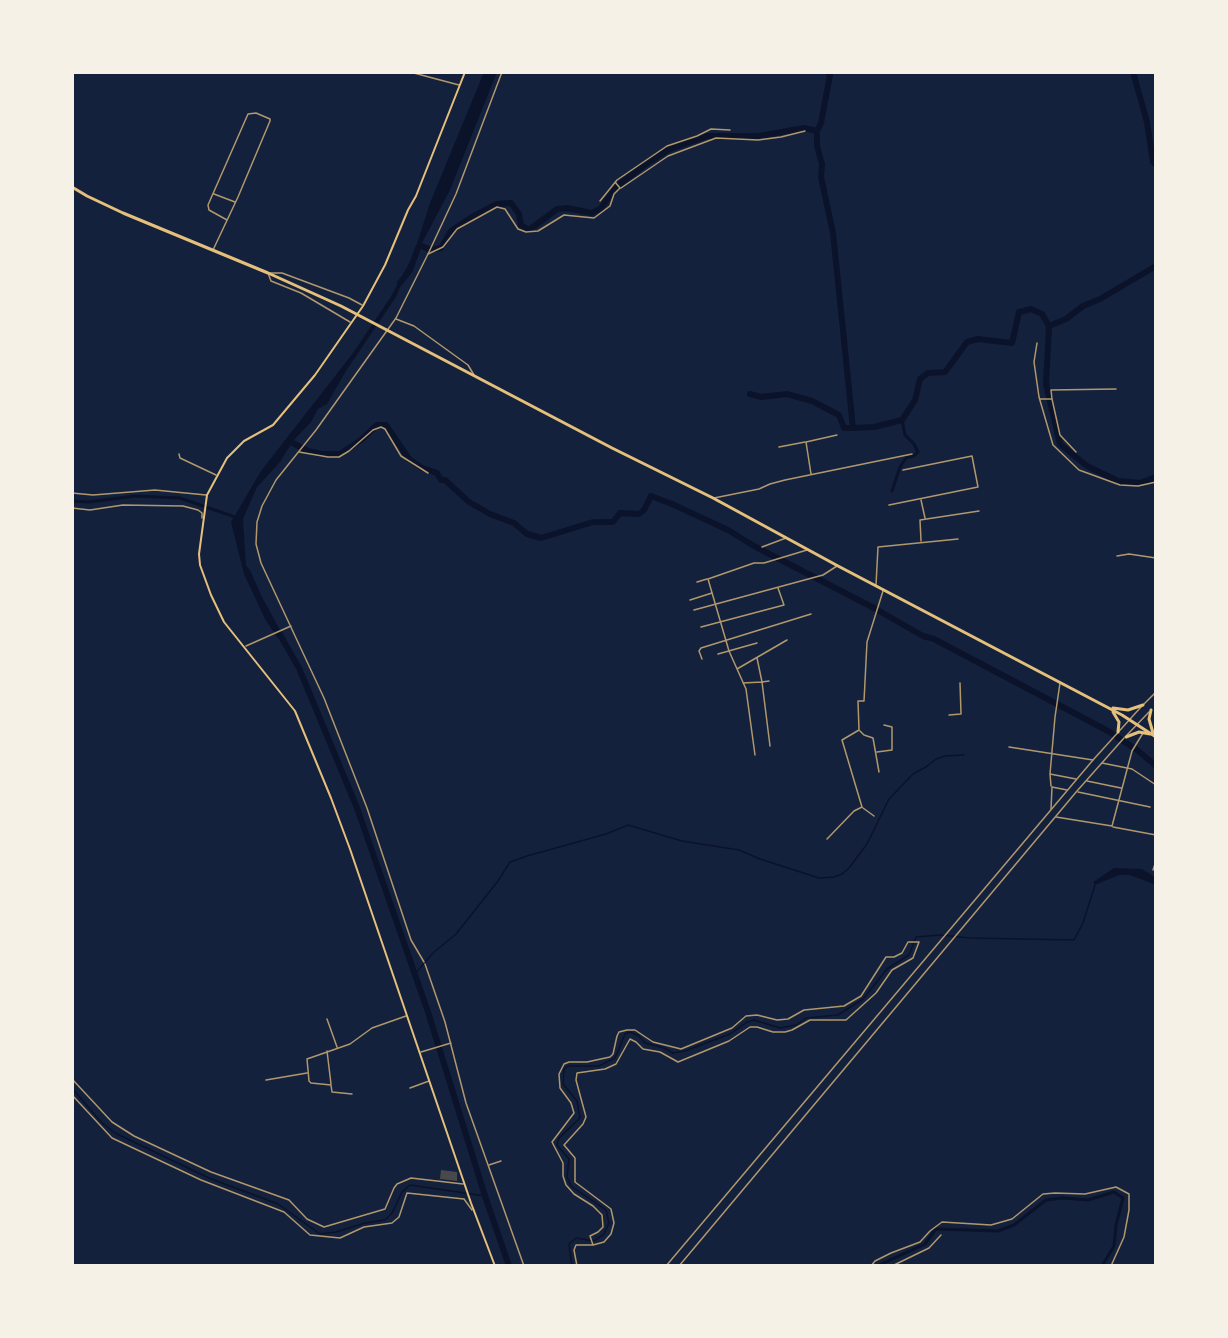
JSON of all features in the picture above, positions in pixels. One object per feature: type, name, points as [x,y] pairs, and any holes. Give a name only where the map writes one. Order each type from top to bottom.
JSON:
[{"type":"highway","points":[[72,187],[123,213],[349,310],[713,498],[1110,708],[1155,736]]},
{"type":"highway","points":[[1110,708],[1128,710],[1143,705]]},
{"type":"highway","points":[[1110,708],[1118,719],[1118,732]]},
{"type":"highway","points":[[1151,710],[1149,722],[1155,736]]},
{"type":"highway","points":[[1126,736],[1144,731]]},
{"type":"main road","points":[[465,72],[416,196],[385,265],[363,306],[320,368],[273,425],[244,441],[227,458],[207,496],[202,518],[199,554],[200,565],[219,612],[295,711],[331,798],[421,1052],[465,1186],[495,1266]]},
{"type":"street","points":[[410,72],[460,86]]},
{"type":"street","points":[[502,72],[456,194],[396,318],[268,493],[257,522],[256,544],[261,563],[324,698],[371,817],[411,940],[424,963],[451,1043],[466,1103],[524,1266]]},
{"type":"street","points":[[213,250],[236,202],[270,122],[270,119],[256,113],[248,114],[213,194],[209,210],[227,220]]},
{"type":"street","points":[[600,201],[615,182],[643,160],[667,146],[711,129],[730,130]]},
{"type":"street","points":[[429,253],[442,248],[457,229],[493,208],[505,209],[520,231],[534,232],[564,215],[594,218],[610,206],[614,194],[620,188],[668,156],[716,138],[758,140],[805,131]]},
{"type":"street","points":[[615,182],[620,188]]},
{"type":"street","points":[[213,194],[236,202]]},
{"type":"street","points":[[351,323],[301,293],[271,281],[267,273],[282,273],[349,298],[363,306]]},
{"type":"street","points":[[396,318],[414,326],[468,365],[474,375]]},
{"type":"street","points":[[1037,343],[1034,362],[1050,441],[1079,470],[1123,486],[1156,482]]},
{"type":"street","points":[[1050,386],[1060,434],[1076,452]]},
{"type":"street","points":[[1050,390],[1116,389]]},
{"type":"street","points":[[1041,400],[1051,399]]},
{"type":"street","points":[[298,451],[339,457],[373,430],[381,427],[385,429],[401,456],[428,473]]},
{"type":"street","points":[[779,447],[837,435]]},
{"type":"street","points":[[806,442],[811,475]]},
{"type":"street","points":[[179,454],[180,458],[216,476]]},
{"type":"street","points":[[713,498],[912,454]]},
{"type":"street","points":[[889,506],[978,487],[972,456],[903,470]]},
{"type":"street","points":[[72,493],[93,495],[155,490],[207,496]]},
{"type":"street","points":[[921,500],[925,518]]},
{"type":"street","points":[[72,507],[90,510],[123,506],[183,506],[198,510],[202,513],[202,518]]},
{"type":"street","points":[[921,541],[920,520],[979,512]]},
{"type":"street","points":[[762,547],[787,538]]},
{"type":"street","points":[[876,586],[878,547],[958,539]]},
{"type":"street","points":[[697,582],[754,563],[764,563],[808,550]]},
{"type":"street","points":[[1117,556],[1129,554],[1156,558]]},
{"type":"street","points":[[694,610],[823,575],[838,566]]},
{"type":"street","points":[[708,579],[725,640],[747,692],[755,755]]},
{"type":"street","points":[[701,627],[784,605],[777,587]]},
{"type":"street","points":[[879,772],[873,738],[864,735],[859,730],[858,701],[864,701],[867,642],[884,590]]},
{"type":"street","points":[[690,600],[712,593]]},
{"type":"street","points":[[702,659],[699,649],[811,614]]},
{"type":"street","points":[[245,647],[291,626]]},
{"type":"street","points":[[737,670],[787,640]]},
{"type":"street","points":[[718,654],[757,643]]},
{"type":"street","points":[[757,658],[770,746]]},
{"type":"street","points":[[743,683],[769,681]]},
{"type":"street","points":[[1051,810],[1051,752],[1060,682]]},
{"type":"street","points":[[949,715],[961,714],[960,683]]},
{"type":"street","points":[[666,1266],[1093,760],[1156,692]]},
{"type":"street","points":[[679,1266],[1077,791],[1156,705]]},
{"type":"street","points":[[876,753],[892,751],[892,727],[884,725]]},
{"type":"street","points":[[859,730],[842,740],[842,743],[862,807],[874,816]]},
{"type":"street","points":[[1112,826],[1132,752],[1144,731]]},
{"type":"street","points":[[1009,747],[1093,760]]},
{"type":"street","points":[[1102,763],[1127,768],[1156,785]]},
{"type":"street","points":[[1050,774],[1077,780]]},
{"type":"street","points":[[1086,781],[1122,788]]},
{"type":"street","points":[[1052,787],[1068,790]]},
{"type":"street","points":[[1077,791],[1150,807]]},
{"type":"street","points":[[826,839],[854,811],[862,807]]},
{"type":"street","points":[[1056,817],[1156,835]]},
{"type":"street","points":[[1039,825],[1044,830]]},
{"type":"street","points":[[1153,870],[1156,861]]},
{"type":"street","points":[[577,1266],[574,1250],[576,1245],[592,1244],[607,1240],[613,1231],[614,1223],[611,1209],[575,1182],[575,1158],[564,1145],[583,1124],[586,1117],[576,1080],[577,1073],[604,1069],[616,1064],[630,1039],[636,1041],[643,1049],[660,1052],[678,1062],[729,1041],[750,1027],[785,1032],[810,1020],[848,1019],[876,993],[892,970],[913,958],[918,942],[907,943],[900,955],[886,957],[861,996],[844,1006],[804,1010],[788,1019],[746,1016],[732,1028],[681,1049],[653,1042],[635,1030],[627,1030],[619,1032],[616,1036],[613,1054],[610,1057],[587,1062],[569,1062],[562,1066],[559,1074],[560,1088],[571,1103],[574,1113],[552,1142],[563,1163],[566,1185],[576,1197],[593,1206],[602,1215],[603,1227],[592,1235],[590,1239],[592,1244]]},
{"type":"street","points":[[915,972],[922,978]]},
{"type":"street","points":[[331,1085],[309,1082],[307,1058],[350,1044],[372,1028],[407,1016]]},
{"type":"street","points":[[327,1019],[337,1048]]},
{"type":"street","points":[[421,1052],[451,1043]]},
{"type":"street","points":[[327,1051],[332,1092],[352,1094]]},
{"type":"street","points":[[266,1080],[308,1072]]},
{"type":"street","points":[[72,1079],[107,1118],[126,1132],[211,1173],[289,1200],[307,1219],[324,1227],[386,1209],[394,1188],[411,1178],[465,1186]]},
{"type":"street","points":[[410,1088],[430,1081]]},
{"type":"street","points":[[72,1095],[112,1138],[201,1180],[284,1212],[310,1235],[340,1238],[364,1227],[392,1223],[400,1215],[405,1195],[408,1193],[464,1199],[475,1212]]},
{"type":"street","points":[[488,1165],[501,1161]]},
{"type":"street","points":[[871,1266],[875,1261],[891,1252],[919,1243],[939,1223],[991,1225],[1012,1219],[1047,1193],[1085,1194],[1113,1187],[1120,1188],[1129,1194],[1129,1210],[1124,1237],[1112,1266]]},
{"type":"street","points":[[892,1266],[929,1248],[941,1235]]},
{"type":"water","points":[[484,72],[497,72],[450,190],[405,275],[396,297],[346,371],[327,404],[318,409],[311,422],[293,441],[280,462],[257,487],[243,519],[246,566],[286,641],[277,637],[265,619],[244,574],[231,522],[261,471],[353,353],[390,298],[413,256],[430,203]]},
{"type":"water","points":[[1114,868],[1142,869],[1156,878],[1156,885],[1130,875],[1119,875],[1095,885],[1093,882]]},
{"type":"building","points":[[441,1170],[457,1172],[457,1181],[440,1179]]},
{"type":"waterway","points":[[420,245],[430,250],[441,248],[451,231],[497,204],[511,203],[519,214],[521,225],[529,230],[557,209],[567,208],[592,213],[601,208],[617,186],[646,164],[670,149],[707,136],[759,136],[804,128],[817,131],[821,123],[830,75],[828,72]]},
{"type":"waterway","points":[[1133,72],[1147,122],[1153,162],[1156,165]]},
{"type":"waterway","points":[[817,131],[817,146],[822,164],[821,177],[833,233],[853,428],[874,427],[902,420],[915,400],[920,379],[928,373],[945,372],[967,342],[978,339],[1012,343],[1019,312],[1031,309],[1042,314],[1049,326]]},
{"type":"waterway","points":[[400,283],[410,270],[418,248]]},
{"type":"waterway","points":[[1156,266],[1100,299],[1083,306],[1066,319],[1049,326],[1046,384],[1060,444],[1087,466],[1118,481],[1140,483],[1156,477]]},
{"type":"waterway","points":[[750,394],[761,397],[787,394],[812,401],[839,415],[844,428],[853,428]]},
{"type":"waterway","points":[[892,491],[900,467],[906,458],[918,452],[905,435],[902,420]]},
{"type":"waterway","points":[[291,442],[308,451],[340,454],[361,440],[377,425],[386,425],[409,459],[422,468],[437,473],[441,480],[445,480],[469,502],[490,514],[514,523],[527,534],[541,538],[593,522],[613,522],[620,513],[639,514],[644,510],[651,496],[728,530],[923,636],[934,639],[1108,731],[1156,766]]},
{"type":"waterway","points":[[72,501],[88,502],[136,496],[180,498],[235,517]]},
{"type":"waterway","points":[[279,633],[299,668],[357,808],[428,1012],[509,1266]]},
{"type":"waterway","points":[[415,974],[433,953],[456,934],[498,881],[510,862],[606,834],[628,825],[682,841],[739,850],[819,878],[834,877],[849,868],[867,844],[889,799],[913,774],[936,759],[964,755]]},
{"type":"waterway","points":[[572,1266],[569,1244],[576,1238],[594,1241],[604,1234],[609,1223],[606,1210],[571,1186],[567,1177],[569,1159],[557,1145],[559,1138],[580,1118],[577,1101],[563,1084],[564,1069],[568,1066],[599,1066],[615,1058],[625,1034],[630,1032],[639,1036],[645,1043],[673,1053],[685,1051],[730,1034],[754,1020],[780,1028],[796,1025],[806,1018],[838,1015],[863,999],[887,969],[909,955],[916,937],[940,935],[970,938],[1074,940],[1083,923],[1095,885]]},
{"type":"waterway","points":[[72,1088],[101,1122],[115,1133],[209,1178],[278,1204],[320,1234],[385,1220],[392,1213],[402,1192],[410,1185],[485,1196]]},
{"type":"waterway","points":[[877,1266],[925,1244],[936,1229],[998,1231],[1014,1225],[1046,1200],[1063,1198],[1088,1200],[1114,1192],[1123,1198],[1116,1225],[1114,1246],[1102,1266]]}]
